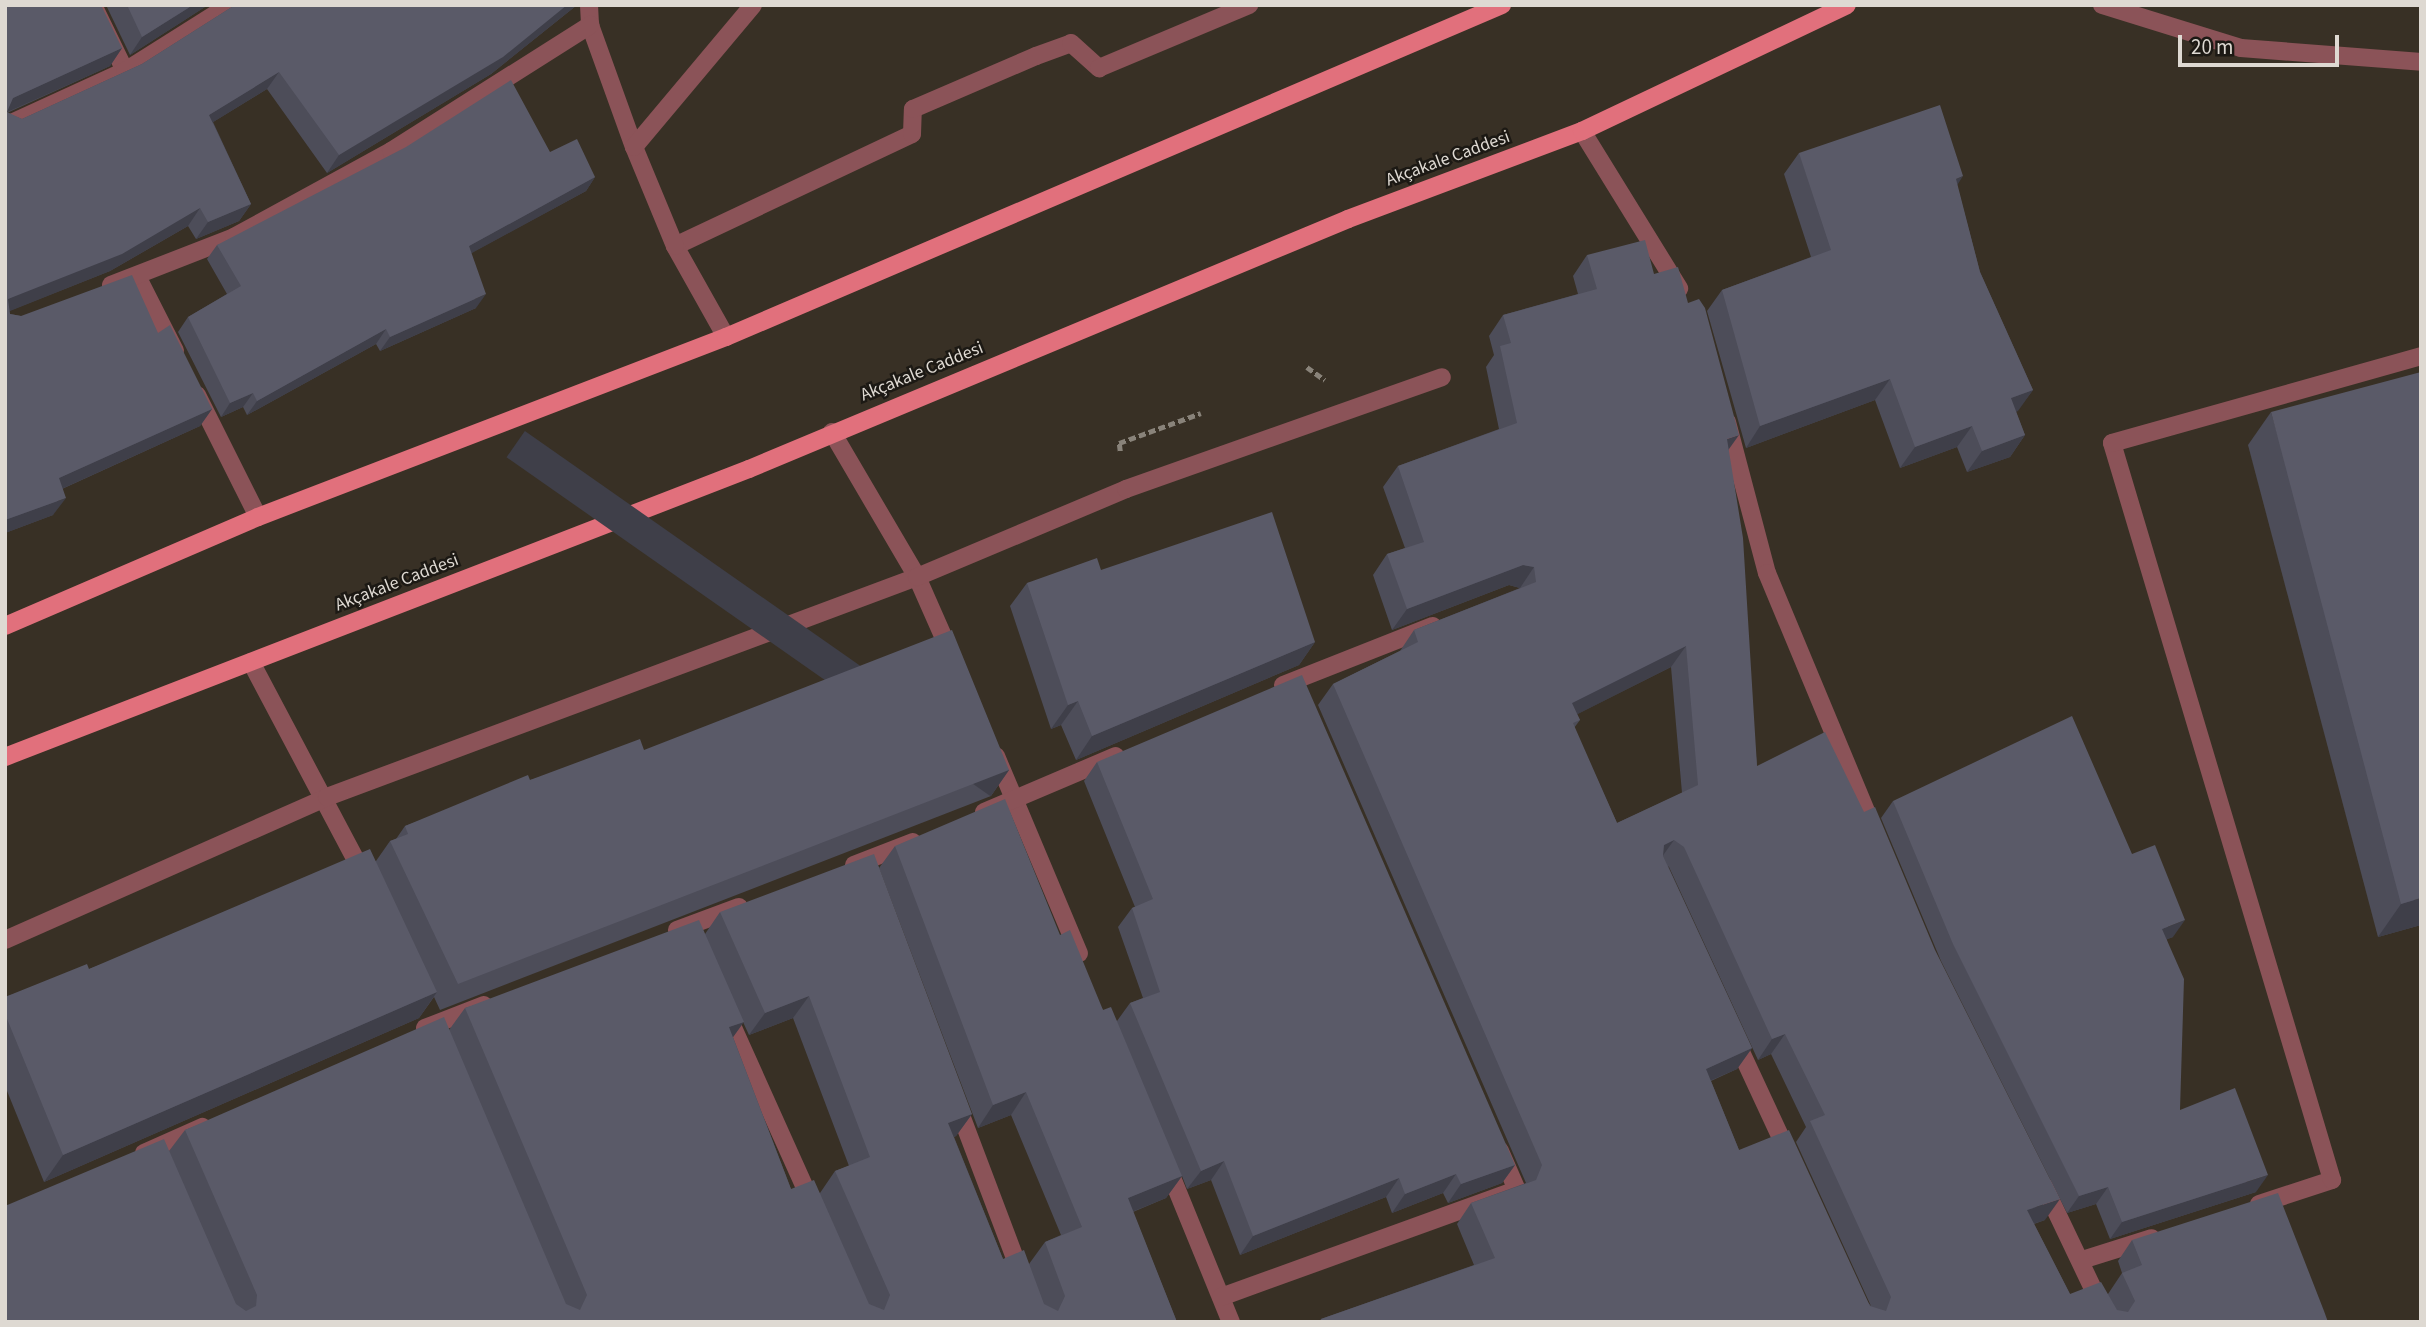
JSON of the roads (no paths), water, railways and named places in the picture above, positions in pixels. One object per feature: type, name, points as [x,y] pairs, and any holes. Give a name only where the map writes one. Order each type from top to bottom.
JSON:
[{"type":"main road","points":[[5,626],[258,517],[726,337],[1502,5]]},
{"type":"main road","name":"Akçakale Caddesi","points":[[5,757],[832,432],[1348,219],[1582,131],[1847,5]]},
{"type":"street","points":[[93,5],[125,71]]},
{"type":"street","points":[[5,126],[125,71],[230,5]]},
{"type":"street","points":[[589,5],[590,25],[634,147],[676,246],[726,337]]},
{"type":"street","points":[[634,147],[753,5]]},
{"type":"street","points":[[676,246],[912,134],[913,108],[1036,56],[1071,43],[1099,68],[1249,5]]},
{"type":"street","points":[[2102,5],[2241,48],[2421,62]]},
{"type":"street","points":[[89,293],[234,237],[391,151],[590,25]]},
{"type":"street","points":[[1582,131],[1687,301]]},
{"type":"street","points":[[137,276],[258,517]]},
{"type":"street","points":[[2240,1210],[2332,1180],[2112,443],[2421,356]]},
{"type":"street","points":[[5,940],[327,797],[918,578],[1126,489],[1442,377]]},
{"type":"street","points":[[1721,403],[1767,573],[1883,852]]},
{"type":"street","points":[[832,432],[918,578],[961,676]]},
{"type":"street","points":[[1270,690],[1448,621]]},
{"type":"street","points":[[251,662],[327,797],[374,898]]},
{"type":"street","points":[[1295,680],[1306,705]]},
{"type":"street","points":[[988,738],[1089,978]]},
{"type":"street","points":[[965,820],[1129,750]]},
{"type":"street","points":[[839,871],[867,868],[927,836]]},
{"type":"street","points":[[662,936],[691,932],[764,898]]},
{"type":"street","points":[[716,990],[819,1220]]},
{"type":"street","points":[[409,1035],[431,1017],[498,999]]},
{"type":"street","points":[[431,1017],[445,1049]]},
{"type":"street","points":[[1728,1022],[1797,1172]]},
{"type":"street","points":[[947,1079],[1039,1322]]},
{"type":"street","points":[[130,1159],[218,1120]]},
{"type":"street","points":[[1222,1297],[1517,1190],[1489,1126]]},
{"type":"street","points":[[1158,1144],[1231,1322]]},
{"type":"street","points":[[155,1148],[166,1173]]},
{"type":"street","points":[[2031,1162],[2082,1260],[2109,1322]]},
{"type":"street","points":[[2082,1260],[2174,1231]]}]
